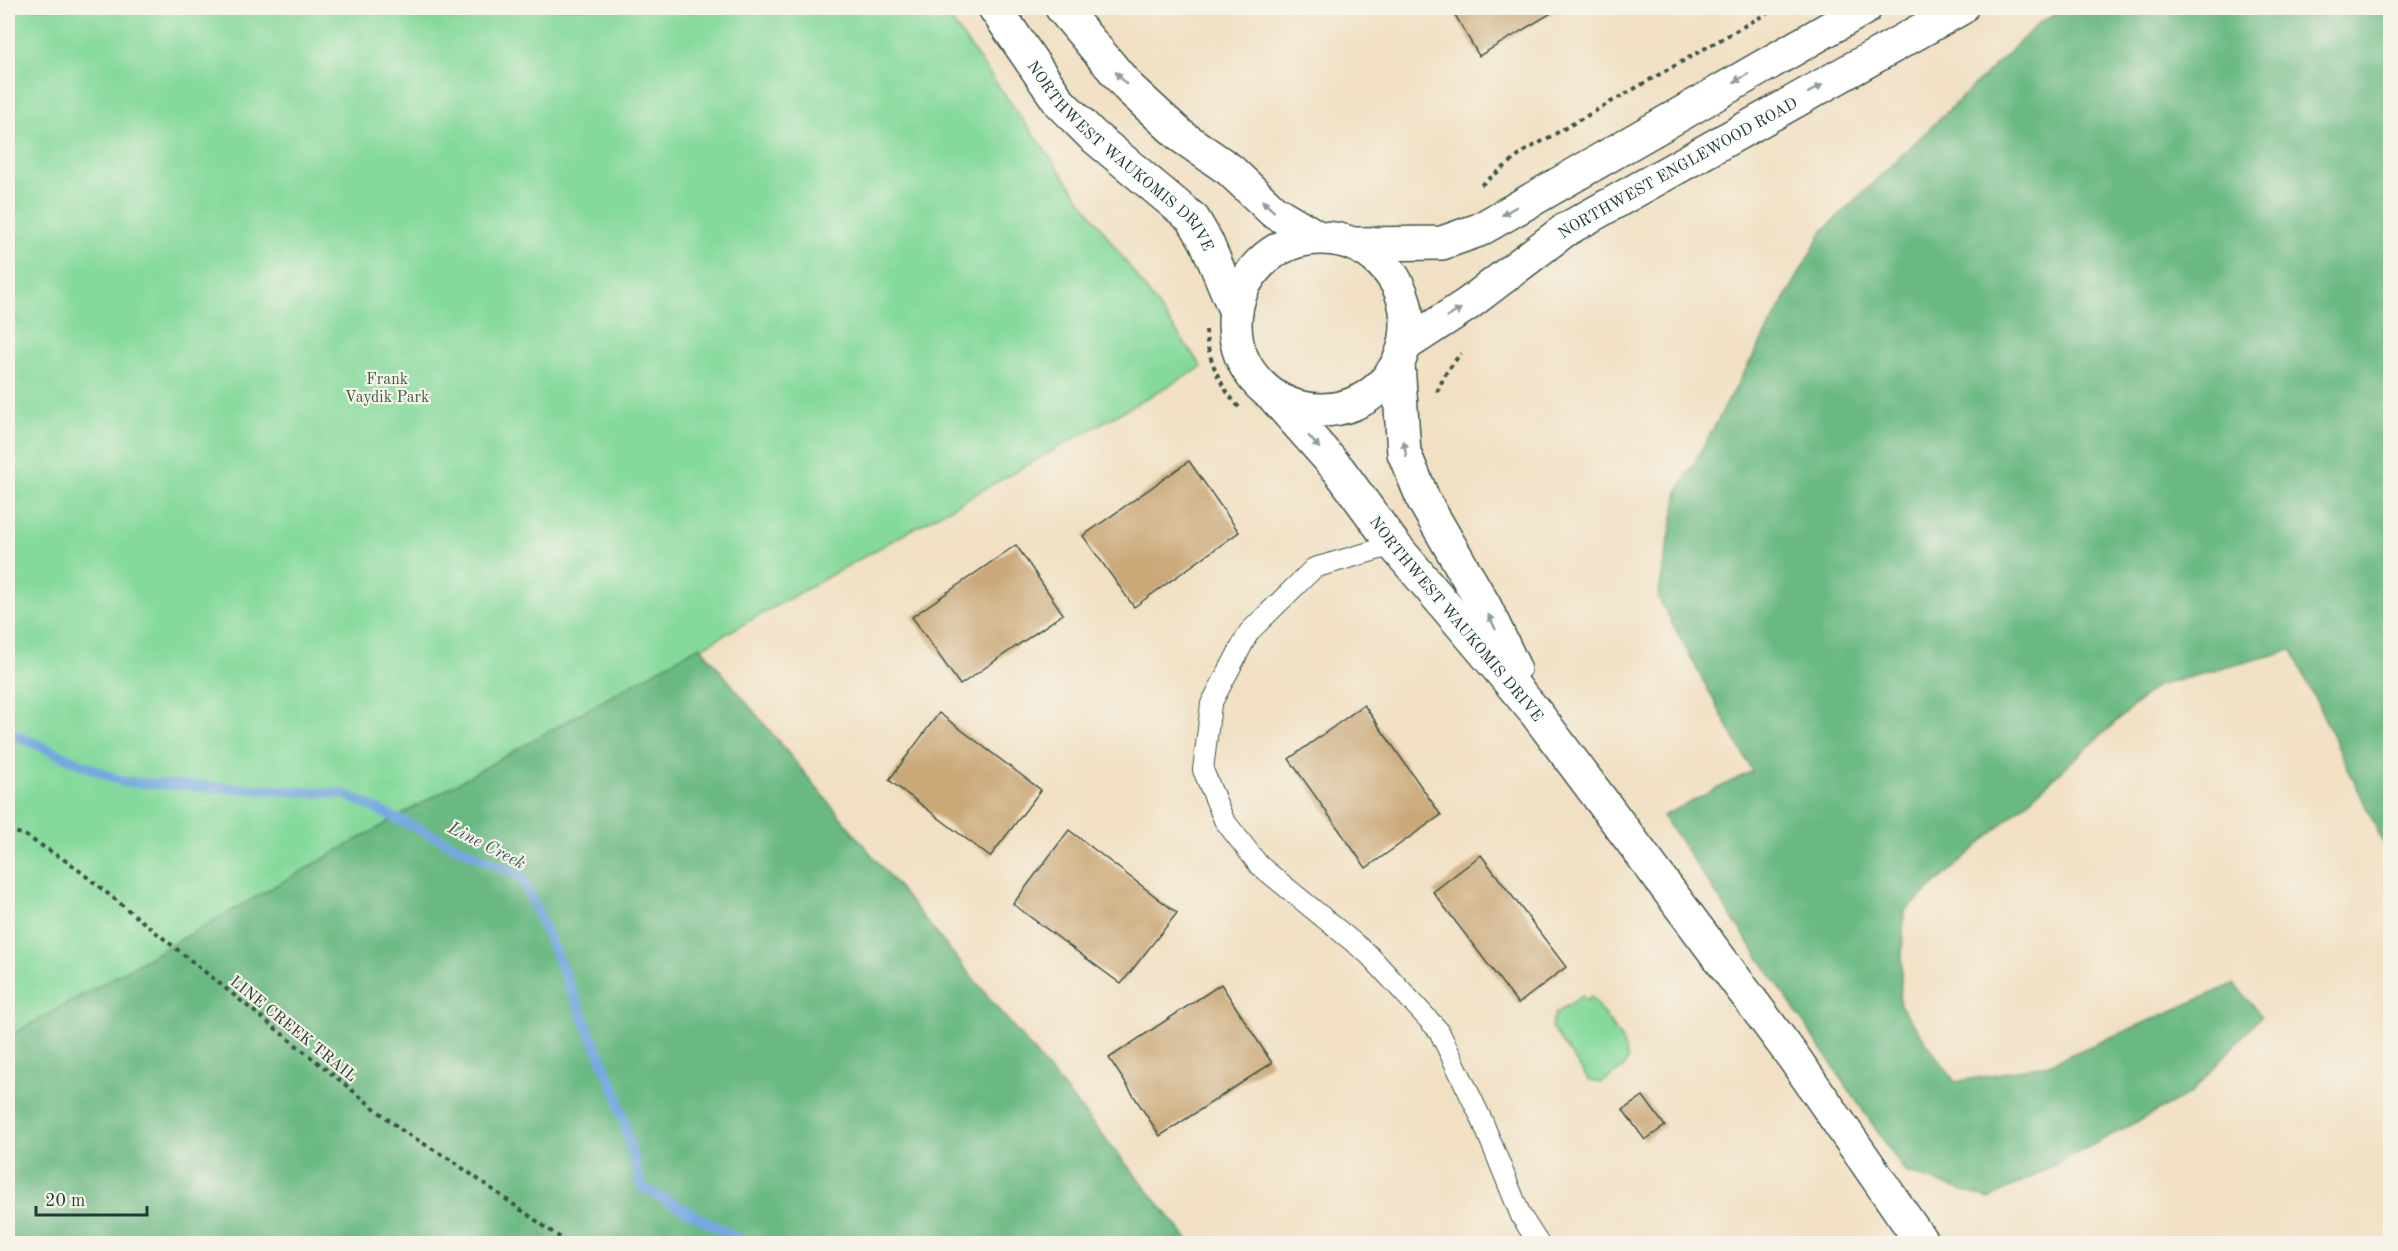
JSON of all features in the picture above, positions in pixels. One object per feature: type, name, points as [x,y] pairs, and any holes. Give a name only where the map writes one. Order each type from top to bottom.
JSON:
[{"type":"main road","name":"NORTHWEST WAUKOMIS DRIVE","points":[[995,8],[1060,102],[1092,135],[1193,219],[1206,241],[1221,316]]},
{"type":"main road","points":[[1062,8],[1130,88],[1181,136],[1230,171],[1273,211],[1317,237]]},
{"type":"main road","points":[[1356,244],[1442,243],[1479,230],[1865,8]]},
{"type":"main road","name":"NORTHWEST ENGLEWOOD ROAD","points":[[1402,355],[1565,230],[1961,8]]},
{"type":"main road","points":[[1317,237],[1336,238],[1356,244],[1374,255],[1389,269],[1400,286],[1406,305],[1408,325],[1402,355],[1386,381],[1371,395],[1333,410],[1313,410],[1293,406],[1275,398],[1247,369],[1239,352],[1235,332],[1221,316],[1263,260],[1279,248],[1317,237]]},
{"type":"main road","name":"NORTHWEST WAUKOMIS DRIVE","points":[[1402,355],[1404,453],[1424,501],[1485,607],[1536,713]]},
{"type":"main road","name":"NORTHWEST WAUKOMIS DRIVE","points":[[1275,398],[1339,470],[1394,545],[1536,713]]},
{"type":"main road","points":[[1536,713],[1794,1058],[1923,1244]]},
{"type":"lane","points":[[1394,545],[1314,568],[1249,632],[1211,704],[1203,770],[1224,820],[1259,865],[1369,955],[1439,1031],[1482,1120],[1521,1216],[1539,1244]]},
{"type":"path","points":[[1479,186],[1525,151],[1776,8]]},
{"type":"path","points":[[1221,316],[1206,339],[1218,374],[1243,411]]},
{"type":"path","points":[[1434,399],[1446,373],[1467,348]]},
{"type":"path","name":"LINE CREEK TRAIL","points":[[8,829],[26,836],[71,864],[404,1132],[450,1161],[569,1244]]},
{"type":"green space","name":"Frank Vaydik Park","points":[[8,8],[942,8],[1202,367],[8,1037]]},
{"type":"green space","points":[[2066,8],[2390,8],[2390,857],[2292,650],[2156,686],[1904,912],[1900,1005],[1955,1082],[2049,1064],[2234,984],[2261,1016],[2190,1094],[1989,1199],[1905,1172],[1663,816],[1752,771],[1658,597],[1678,492],[1822,232],[2039,23]]},
{"type":"green space","points":[[700,646],[1191,1243],[8,1243],[8,1037]]},
{"type":"green space","points":[[1582,996],[1586,1001],[1591,997],[1621,1038],[1628,1059],[1624,1067],[1601,1083],[1589,1080],[1551,1027],[1555,1014]]},
{"type":"building","points":[[1451,8],[1560,8],[1479,56]]},
{"type":"building","points":[[1189,461],[1239,532],[1134,607],[1083,536]]},
{"type":"building","points":[[1016,545],[1063,614],[960,685],[912,617]]},
{"type":"building","points":[[1364,705],[1441,815],[1366,868],[1289,759]]},
{"type":"building","points":[[939,713],[1041,790],[990,857],[889,780]]},
{"type":"building","points":[[1069,830],[1177,913],[1121,984],[1013,904]]},
{"type":"building","points":[[1481,855],[1566,967],[1518,1004],[1433,892]]},
{"type":"building","points":[[1221,984],[1272,1063],[1160,1136],[1109,1058]]},
{"type":"building","points":[[1643,1096],[1665,1126],[1645,1140],[1623,1110]]},
{"type":"waterway","name":"Line Creek","points":[[8,732],[123,782],[344,794],[522,877],[616,1092],[641,1186],[748,1244]]}]
